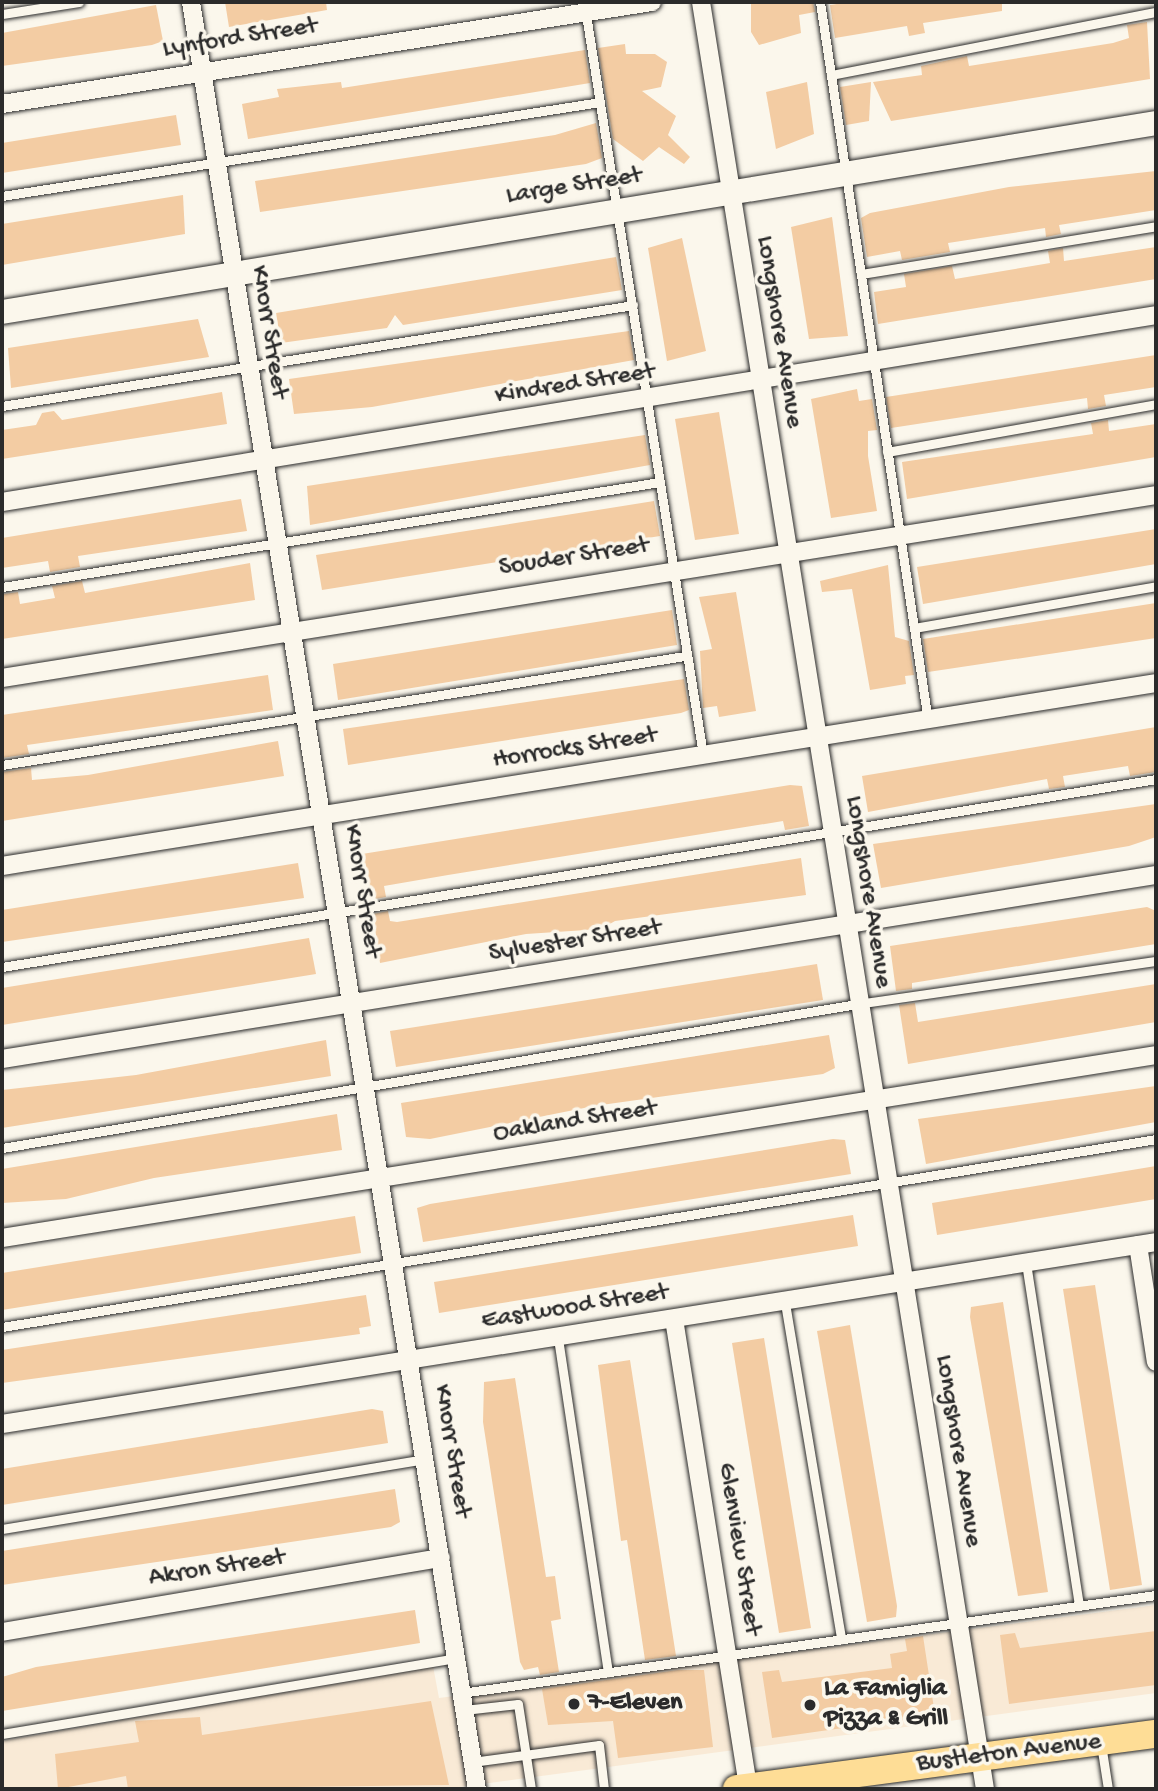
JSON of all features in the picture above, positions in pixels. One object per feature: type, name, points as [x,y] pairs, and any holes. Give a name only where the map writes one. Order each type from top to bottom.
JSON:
[{"type":"main road","name":"Bustleton Avenue","points":[[743,1788],[855,1782],[980,1758],[1156,1734]]},
{"type":"street","name":"Knorr Street","points":[[191,2],[246,366],[323,815],[363,1086],[382,1180],[477,1789]]},
{"type":"street","name":"Lynford Street","points":[[2,104],[585,7],[652,2]]},
{"type":"street","name":"Longshore Avenue","points":[[701,2],[729,194],[789,553],[857,1004],[889,1183],[985,1789]]},
{"type":"street","name":"Large Street","points":[[2,313],[616,209],[729,194],[846,171],[1156,123]]},
{"type":"street","name":"Kindred Street","points":[[2,502],[262,463],[874,359],[1156,315]]},
{"type":"street","name":"Souder Street","points":[[2,678],[672,569],[1156,495]]},
{"type":"street","name":"Horrocks Street","points":[[2,866],[816,736],[928,723],[1156,683]]},
{"type":"street","name":"Sylvester Street","points":[[2,1059],[1156,874]]},
{"type":"street","name":"Oakland Street","points":[[2,1238],[382,1180],[1156,1055]]},
{"type":"street","name":"Eastwood Street","points":[[2,1424],[1147,1244]]},
{"type":"street","points":[[1147,1244],[1156,1362]]},
{"type":"street","name":"Glenview Street","points":[[674,1319],[729,1655],[743,1788]]},
{"type":"street","name":"Akron Street","points":[[2,1632],[441,1558]]},
{"type":"lane","points":[[2,14],[79,2]]},
{"type":"lane","points":[[820,2],[928,723]]},
{"type":"lane","points":[[585,7],[649,399],[685,656],[703,755]]},
{"type":"lane","points":[[831,75],[1156,12]]},
{"type":"lane","points":[[2,195],[216,164],[600,102]]},
{"type":"lane","points":[[861,274],[1156,226]]},
{"type":"lane","points":[[2,406],[633,305]]},
{"type":"lane","points":[[887,452],[1156,404]]},
{"type":"lane","points":[[2,587],[660,482]]},
{"type":"lane","points":[[914,628],[1156,586]]},
{"type":"lane","points":[[2,765],[685,656]]},
{"type":"lane","points":[[2,967],[1156,779]]},
{"type":"lane","points":[[2,1148],[857,1004],[1156,961]]},
{"type":"lane","points":[[2,1327],[1156,1139]]},
{"type":"lane","points":[[1026,1263],[1079,1606]]},
{"type":"lane","points":[[785,1303],[841,1639]]},
{"type":"lane","points":[[558,1338],[608,1672]]},
{"type":"lane","points":[[2,1529],[426,1459]]},
{"type":"lane","points":[[463,1702],[608,1672],[1156,1595]]},
{"type":"lane","points":[[2,1734],[456,1658]]},
{"type":"lane","points":[[463,1702],[518,1704],[531,1789]]},
{"type":"lane","points":[[1101,1742],[1108,1789]]},
{"type":"lane","points":[[472,1762],[599,1745],[604,1789]]},
{"type":"shaded area","points":[[1156,1605],[1156,1693],[445,1789],[2,1789],[2,1741],[433,1666],[439,1698]]},
{"type":"building","points":[[225,2],[326,2],[327,10],[229,27]]},
{"type":"building","points":[[751,2],[813,2],[815,12],[799,15],[801,33],[759,45],[751,32]]},
{"type":"building","points":[[850,2],[1002,2],[1002,11],[923,23],[925,33],[909,36],[907,26],[835,38],[830,5]]},
{"type":"building","points":[[156,5],[163,41],[152,45],[2,66],[2,33]]},
{"type":"building","points":[[1147,22],[1150,79],[891,121],[873,82],[922,75],[921,66],[967,56],[969,66],[1113,43],[1129,38],[1127,25]]},
{"type":"building","points":[[625,44],[626,54],[655,54],[667,62],[661,87],[642,91],[676,116],[668,135],[690,157],[684,164],[659,147],[643,161],[613,139],[598,48]]},
{"type":"building","points":[[585,50],[590,83],[248,139],[242,104],[279,97],[277,89],[341,82],[342,88]]},
{"type":"building","points":[[807,82],[814,134],[776,149],[766,92]]},
{"type":"building","points":[[871,82],[869,121],[846,125],[840,87]]},
{"type":"building","points":[[176,115],[181,145],[2,173],[2,143]]},
{"type":"building","points":[[596,123],[602,158],[586,164],[260,212],[255,181],[555,135]]},
{"type":"building","points":[[1156,171],[1156,210],[1059,225],[1061,234],[1046,237],[1045,228],[948,243],[950,252],[902,260],[900,251],[867,257],[861,218],[870,213],[1009,187]]},
{"type":"building","points":[[183,195],[185,234],[2,265],[2,224]]},
{"type":"building","points":[[832,217],[848,336],[809,339],[791,227]]},
{"type":"building","points":[[682,238],[706,351],[667,361],[648,248]]},
{"type":"building","points":[[1156,247],[1156,279],[878,324],[874,292],[906,287],[904,274],[952,266],[955,279],[1050,263],[1048,251],[1063,248],[1064,261]]},
{"type":"building","points":[[616,257],[622,290],[403,325],[395,315],[387,328],[281,343],[276,313]]},
{"type":"building","points":[[198,319],[209,357],[11,388],[8,348]]},
{"type":"building","points":[[629,331],[634,360],[372,407],[294,414],[289,379]]},
{"type":"building","points":[[1156,355],[1156,387],[1104,395],[1106,406],[1088,409],[1087,398],[891,428],[886,397]]},
{"type":"building","points":[[857,389],[859,401],[872,399],[877,430],[868,431],[868,456],[877,511],[831,518],[811,399]]},
{"type":"building","points":[[222,392],[227,424],[2,459],[2,430],[36,425],[42,413],[54,411],[62,420]]},
{"type":"building","points":[[719,412],[739,534],[695,540],[675,419]]},
{"type":"building","points":[[1108,420],[1109,431],[1156,424],[1156,457],[907,499],[902,462],[1093,434],[1091,423]]},
{"type":"building","points":[[645,435],[650,465],[310,525],[307,486]]},
{"type":"building","points":[[241,499],[247,531],[78,556],[80,567],[50,572],[48,561],[2,568],[2,538]]},
{"type":"building","points":[[654,501],[660,536],[322,590],[316,555]]},
{"type":"building","points":[[1156,529],[1156,564],[923,604],[917,567]]},
{"type":"building","points":[[250,563],[255,600],[2,639],[4,594],[18,592],[20,604],[55,598],[52,586],[82,581],[85,593]]},
{"type":"building","points":[[888,565],[895,637],[909,641],[914,675],[905,676],[906,684],[870,690],[852,589],[822,592],[820,581]]},
{"type":"building","points":[[736,592],[756,711],[719,717],[717,706],[703,708],[700,651],[712,649],[699,597]]},
{"type":"building","points":[[1156,603],[1156,638],[928,672],[923,639]]},
{"type":"building","points":[[672,610],[677,645],[338,700],[333,664]]},
{"type":"building","points":[[268,675],[273,710],[27,745],[29,754],[2,758],[2,715]]},
{"type":"building","points":[[684,679],[689,710],[681,713],[348,765],[343,729]]},
{"type":"building","points":[[1156,727],[1156,772],[1130,776],[1128,766],[1063,776],[1065,787],[1049,789],[1047,779],[868,812],[862,776]]},
{"type":"building","points":[[278,741],[284,776],[2,821],[2,772],[31,768],[32,780],[88,775]]},
{"type":"building","points":[[790,785],[802,786],[809,826],[785,830],[783,821],[448,875],[384,886],[386,897],[370,900],[362,854]]},
{"type":"building","points":[[1156,804],[1156,837],[1129,846],[881,888],[873,844]]},
{"type":"building","points":[[801,858],[806,895],[615,921],[601,929],[526,934],[380,963],[373,914],[388,911],[390,921],[397,922]]},
{"type":"building","points":[[298,863],[304,898],[2,942],[2,910]]},
{"type":"building","points":[[1147,907],[1156,911],[1156,944],[912,983],[912,989],[896,991],[890,946]]},
{"type":"building","points":[[309,938],[316,974],[2,1025],[2,988]]},
{"type":"building","points":[[817,964],[823,1000],[396,1067],[390,1031]]},
{"type":"building","points":[[1156,984],[1156,1022],[908,1064],[899,1005],[915,1003],[918,1022]]},
{"type":"building","points":[[829,1035],[835,1068],[823,1074],[594,1106],[430,1139],[406,1137],[401,1103]]},
{"type":"building","points":[[326,1040],[331,1076],[2,1128],[2,1090],[136,1075]]},
{"type":"building","points":[[1156,1086],[1156,1122],[926,1164],[918,1119]]},
{"type":"building","points":[[337,1114],[342,1150],[154,1178],[66,1199],[2,1203],[2,1169]]},
{"type":"building","points":[[833,1139],[845,1140],[851,1174],[423,1242],[417,1208],[430,1204]]},
{"type":"building","points":[[1156,1166],[1156,1199],[937,1235],[932,1203]]},
{"type":"building","points":[[853,1215],[858,1246],[439,1313],[434,1282]]},
{"type":"building","points":[[355,1216],[361,1253],[2,1310],[2,1273]]},
{"type":"building","points":[[1095,1285],[1142,1585],[1110,1590],[1063,1289]]},
{"type":"building","points":[[366,1295],[371,1326],[359,1328],[360,1334],[2,1383],[2,1350]]},
{"type":"building","points":[[1003,1302],[1048,1592],[1018,1596],[970,1317],[971,1307]]},
{"type":"building","points":[[850,1325],[897,1606],[896,1617],[867,1622],[817,1331]]},
{"type":"building","points":[[764,1338],[811,1628],[779,1633],[732,1343]]},
{"type":"building","points":[[630,1360],[676,1656],[645,1660],[627,1540],[621,1541],[598,1365]]},
{"type":"building","points":[[515,1378],[546,1577],[555,1576],[561,1619],[551,1621],[559,1672],[540,1675],[538,1667],[524,1670],[520,1662],[483,1422],[484,1382]]},
{"type":"building","points":[[372,1409],[383,1411],[388,1443],[2,1505],[2,1469]]},
{"type":"building","points":[[395,1489],[400,1522],[391,1527],[2,1585],[2,1551]]},
{"type":"building","points":[[415,1610],[420,1643],[2,1711],[2,1677],[36,1667]]},
{"type":"building","points":[[1156,1631],[1156,1685],[1009,1704],[1000,1635],[1015,1633],[1020,1648]]},
{"type":"building","points":[[923,1636],[935,1715],[772,1738],[762,1672],[779,1670],[782,1682],[892,1668],[890,1654],[907,1651],[905,1639]]},
{"type":"building","points":[[678,1670],[704,1670],[713,1747],[618,1758],[613,1721],[548,1725],[542,1689]]},
{"type":"building","points":[[431,1701],[449,1785],[128,1789],[126,1776],[58,1789],[55,1754],[139,1742],[135,1721],[200,1717],[202,1735]]},
{"type":"place","name":"7-Eleven","points":[[574,1704]]},
{"type":"place","name":"La Famiglia Pizza & Grill","points":[[810,1705]]}]
